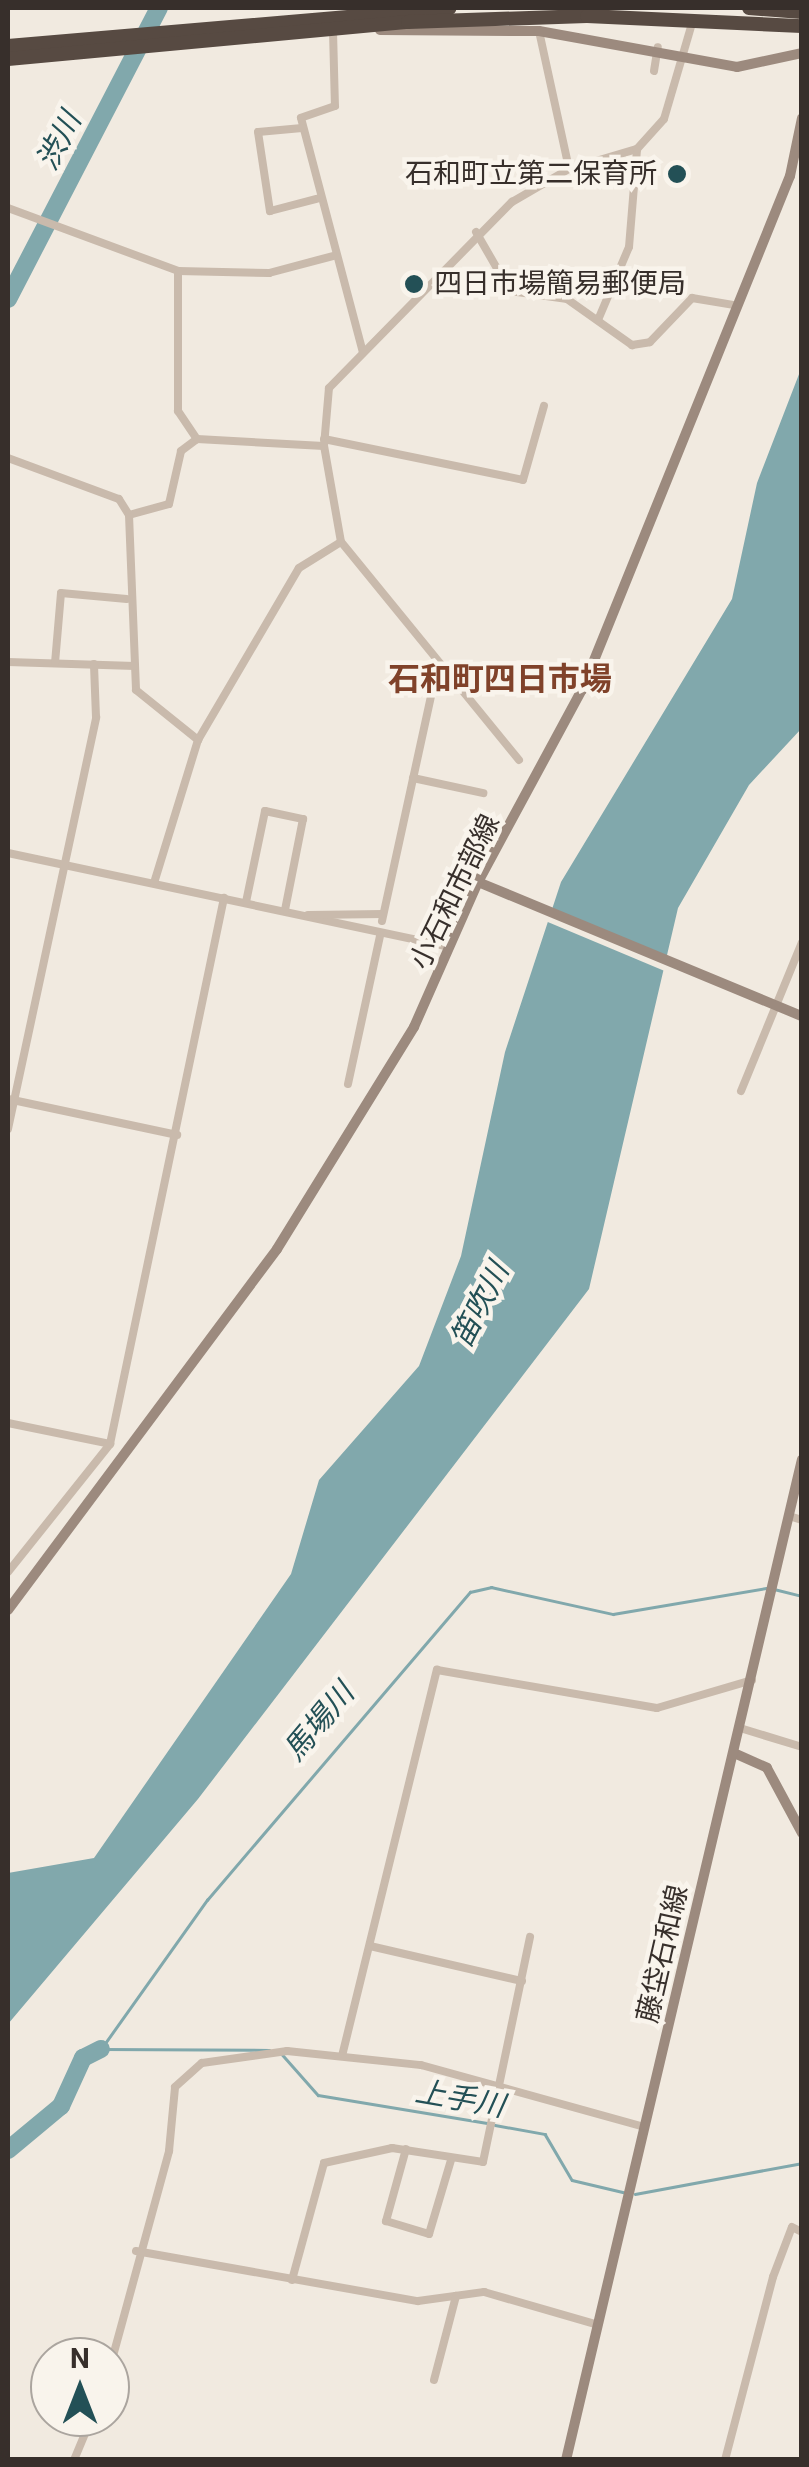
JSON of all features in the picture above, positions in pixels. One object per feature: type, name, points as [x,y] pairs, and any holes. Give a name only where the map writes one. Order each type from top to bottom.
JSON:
[{"type":"highway","points":[[8,58],[338,11],[449,8]]},
{"type":"highway","points":[[750,8],[798,19]]},
{"type":"highway","points":[[160,39],[587,16],[798,19]]},
{"type":"highway","points":[[8,46],[134,42]]},
{"type":"main road","points":[[338,11],[338,31],[539,31],[682,60],[786,61],[802,67]]},
{"type":"main road","points":[[786,61],[802,53]]},
{"type":"main road","name":"小石和市部線","points":[[8,1610],[278,1249],[379,1088],[478,882],[582,690],[734,305],[790,176],[802,118]]},
{"type":"main road","points":[[478,882],[772,1008],[802,1016]]},
{"type":"main road","name":"藤垈石和線","points":[[566,2460],[802,1459]]},
{"type":"main road","points":[[734,1753],[766,1768],[802,1833]]},
{"type":"street","points":[[519,760],[437,670],[341,542],[324,442],[329,388],[476,232],[569,169],[637,149],[664,119],[692,23]]},
{"type":"street","points":[[338,31],[335,106],[301,118],[316,199],[364,352]]},
{"type":"street","points":[[539,31],[569,169]]},
{"type":"street","points":[[654,71],[658,47]]},
{"type":"street","points":[[302,128],[258,132],[270,211],[316,199]]},
{"type":"street","points":[[598,320],[629,246],[637,149]]},
{"type":"street","points":[[8,208],[178,271],[269,273],[332,256]]},
{"type":"street","points":[[476,232],[510,291],[567,299],[624,343],[645,345],[692,298],[734,305]]},
{"type":"street","points":[[178,271],[178,410],[197,438]]},
{"type":"street","points":[[129,515],[169,504],[181,451],[197,438],[324,442],[524,480],[544,406]]},
{"type":"street","points":[[8,458],[119,499],[129,515],[127,598],[136,690],[198,740]]},
{"type":"street","points":[[154,883],[198,740],[300,568],[341,542]]},
{"type":"street","points":[[55,663],[61,593],[127,598]]},
{"type":"street","points":[[8,662],[134,666]]},
{"type":"street","points":[[8,1129],[10,1100],[96,717],[94,664]]},
{"type":"street","points":[[308,915],[382,918],[437,670]]},
{"type":"street","points":[[413,778],[483,793]]},
{"type":"street","points":[[246,902],[265,812],[303,819],[285,910]]},
{"type":"street","points":[[8,852],[449,947]]},
{"type":"street","points":[[8,1572],[110,1444],[224,898]]},
{"type":"street","points":[[348,1084],[380,936]]},
{"type":"street","points":[[742,1091],[772,1008],[802,942]]},
{"type":"street","points":[[10,1100],[177,1135]]},
{"type":"street","points":[[8,1423],[110,1444]]},
{"type":"street","points":[[789,1516],[802,1520]]},
{"type":"street","points":[[342,2056],[437,1670],[658,1708],[752,1680]]},
{"type":"street","points":[[740,1728],[802,1748]]},
{"type":"street","points":[[292,2280],[324,2163],[406,2149],[480,2166],[489,2124],[503,2088],[530,1937]]},
{"type":"street","points":[[370,1946],[522,1981]]},
{"type":"street","points":[[117,2337],[183,2076],[202,2063],[287,2051],[342,2056],[503,2088],[644,2127]]},
{"type":"street","points":[[406,2149],[386,2221],[430,2234],[451,2160]]},
{"type":"street","points":[[725,2460],[774,2276],[792,2228],[802,2232]]},
{"type":"street","points":[[136,2251],[418,2301],[484,2292],[595,2324]]},
{"type":"street","points":[[434,2380],[456,2296]]},
{"type":"water","name":"笛吹川","points":[[801,369],[801,729],[749,785],[678,908],[589,1289],[198,1799],[8,2024],[8,1873],[94,1858],[291,1574],[319,1480],[419,1366],[461,1256],[505,1052],[561,882],[732,599],[757,483]]},
{"type":"pier","points":[[547,908],[670,960],[667,972],[543,920]]},
{"type":"waterway","name":"渋川","points":[[8,299],[159,8]]},
{"type":"waterway","name":"馬場川","points":[[101,2049],[207,1900],[470,1592],[491,1587],[613,1614],[766,1588]]},
{"type":"waterway","name":"馬場川","points":[[774,1589],[802,1596]]},
{"type":"waterway","name":"馬場川","points":[[8,2150],[61,2106],[83,2058],[101,2049]]},
{"type":"waterway","name":"上手川","points":[[102,2049],[269,2050]]},
{"type":"waterway","name":"上手川","points":[[281,2053],[318,2095],[487,2123]]},
{"type":"waterway","name":"上手川","points":[[495,2125],[545,2134],[572,2180],[627,2193]]},
{"type":"waterway","name":"上手川","points":[[635,2194],[802,2163]]},
{"type":"place","name":"石和町立第二保育所","points":[[677,174]]},
{"type":"place","name":"四日市場簡易郵便局","points":[[414,284]]},
{"type":"district","name":"石和町四日市場","points":[[500,679]]}]
